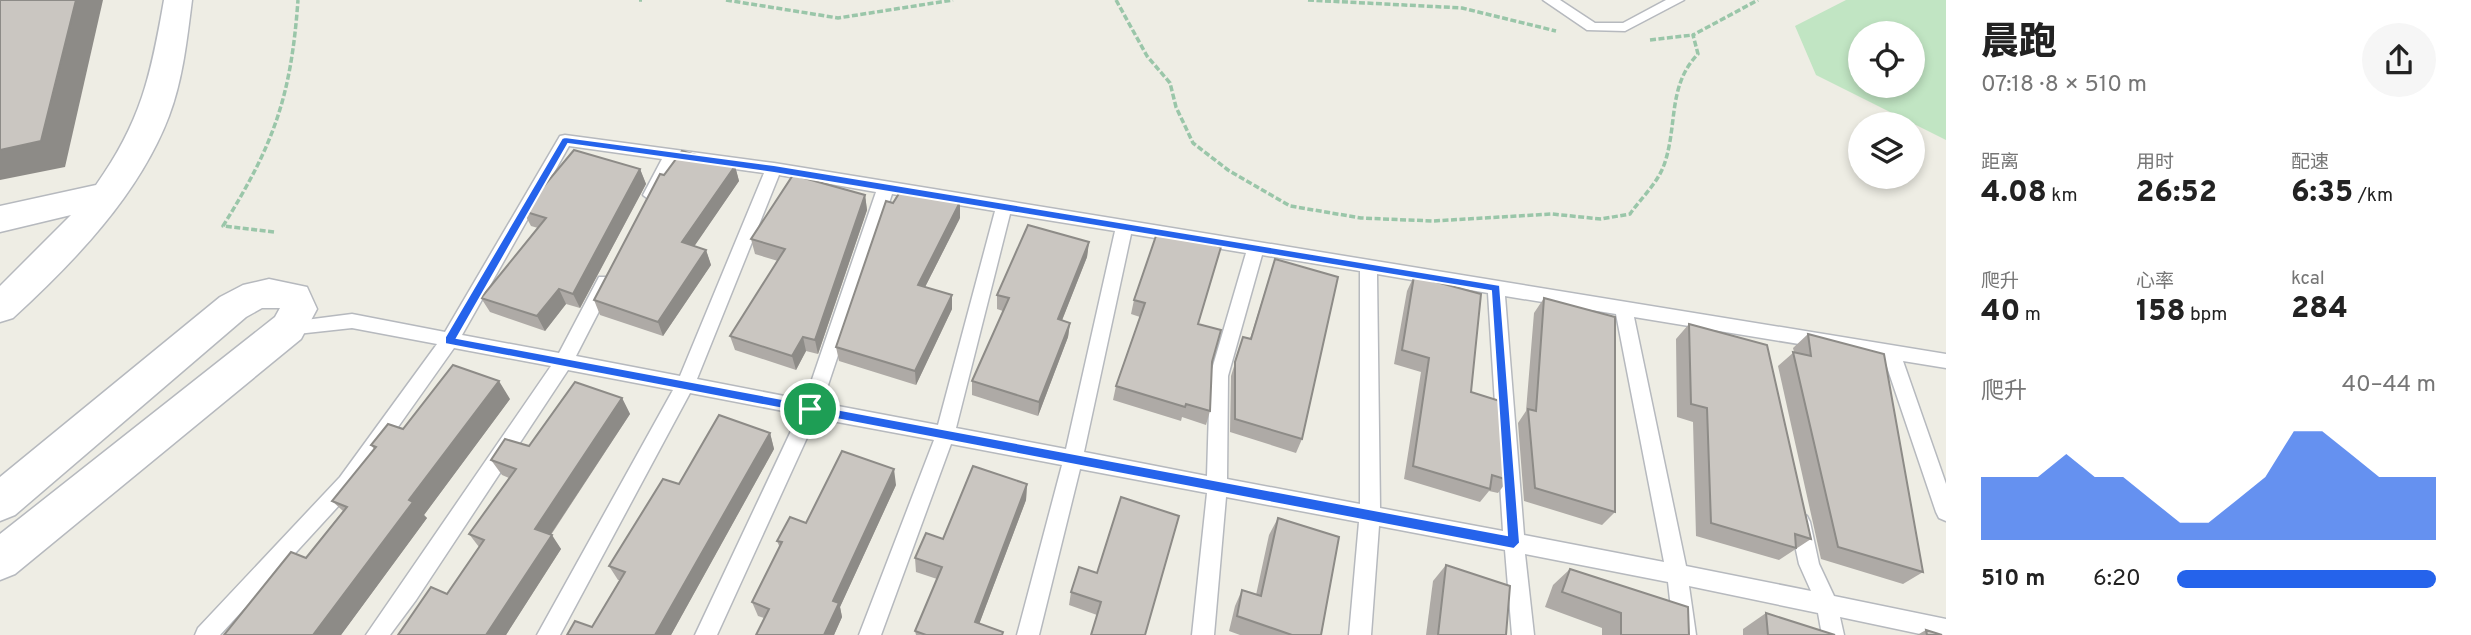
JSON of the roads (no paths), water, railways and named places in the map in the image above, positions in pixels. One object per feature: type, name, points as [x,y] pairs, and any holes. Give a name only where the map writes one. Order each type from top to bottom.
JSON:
[{"type":"street","points":[[0,308],[80,227],[121,174],[152,119],[165,77],[178,0]]},
{"type":"street","points":[[0,219],[105,195]]},
{"type":"street","points":[[0,502],[250,295],[270,291],[294,297],[299,309],[288,328],[0,560]]},
{"type":"lane","points":[[1550,0],[1592,27],[1625,27],[1678,0]]},
{"type":"lane","points":[[206,635],[347,483],[449,341],[565,140],[774,169],[1946,361]]},
{"type":"lane","points":[[640,216],[672,155]]},
{"type":"lane","points":[[548,635],[685,386],[774,169]]},
{"type":"lane","points":[[706,635],[810,409],[886,187]]},
{"type":"lane","points":[[870,635],[945,435],[1004,207]]},
{"type":"lane","points":[[1028,635],[1073,459],[1124,227]]},
{"type":"lane","points":[[1203,635],[1217,486],[1219,376],[1255,249]]},
{"type":"lane","points":[[377,635],[409,593],[563,363],[614,265]]},
{"type":"lane","points":[[1360,635],[1370,515],[1368,267]]},
{"type":"lane","points":[[1496,288],[1523,635]]},
{"type":"lane","points":[[1625,309],[1677,573],[1685,635]]},
{"type":"lane","points":[[288,328],[352,321],[1677,573],[1946,629]]},
{"type":"lane","points":[[1759,330],[1765,356]]},
{"type":"lane","points":[[1891,352],[1946,512]]},
{"type":"lane","points":[[1795,499],[1809,564],[1827,604],[1833,635]]}]
